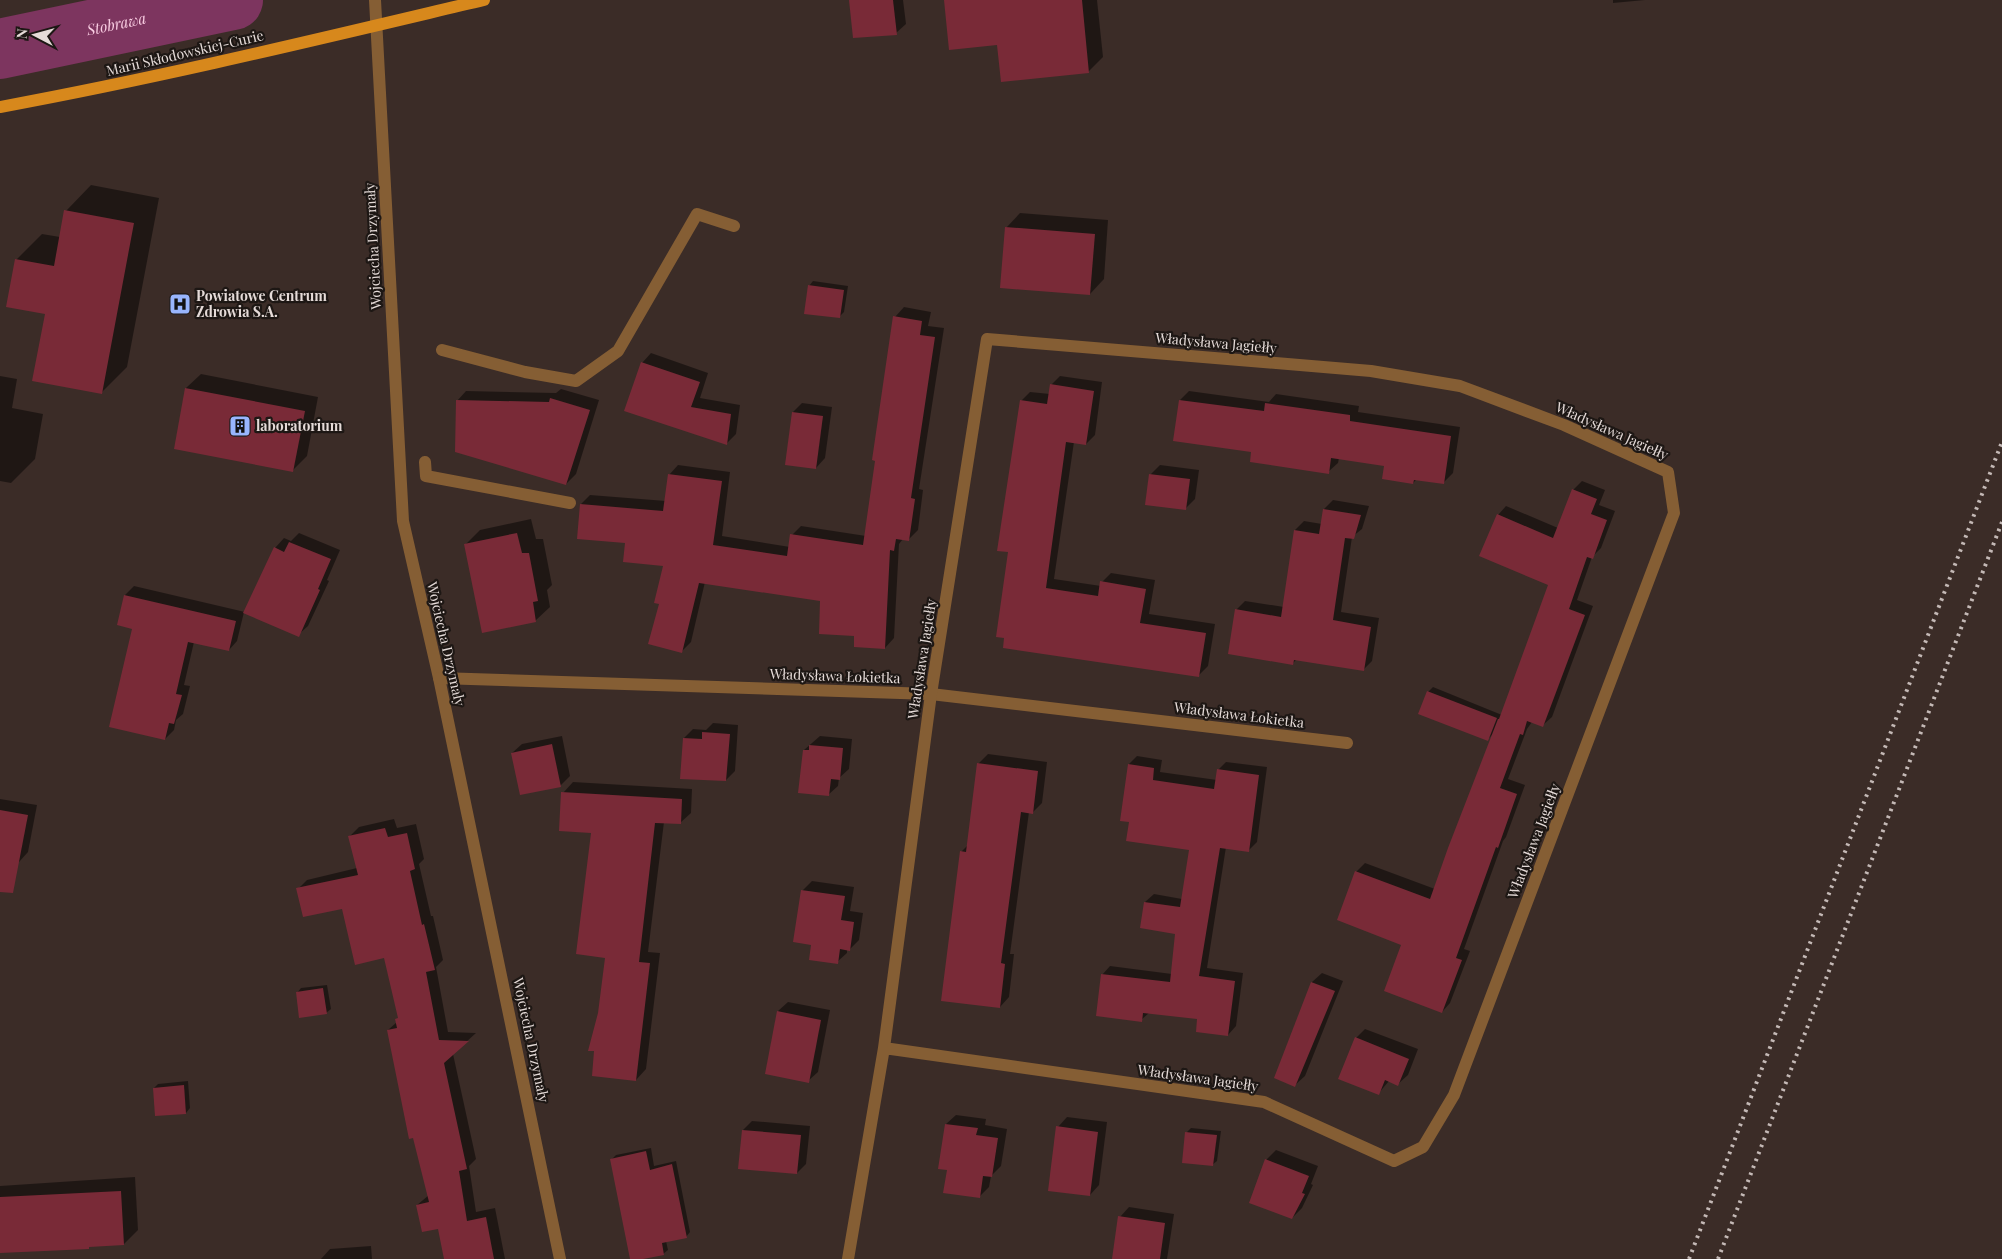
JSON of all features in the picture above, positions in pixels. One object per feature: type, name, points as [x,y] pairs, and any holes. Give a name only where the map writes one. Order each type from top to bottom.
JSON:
[{"type":"main road","name":"Marii Skłodowskiej-Curie","points":[[0,107],[81,92],[484,0]]},
{"type":"street","name":"Wojciecha Drzymały","points":[[375,0],[403,521],[439,678],[560,1259]]},
{"type":"street","points":[[442,350],[525,372],[576,381],[618,351],[697,214],[734,226]]},
{"type":"street","name":"Władysława Jagiełły","points":[[848,1259],[884,1048],[931,694],[987,339],[1371,371],[1460,386],[1564,425],[1668,472],[1674,513],[1454,1095],[1423,1147],[1394,1161],[1264,1102],[884,1048]]},
{"type":"street","points":[[425,462],[426,476],[570,502]]},
{"type":"street","name":"Władysława Łokietka","points":[[439,678],[931,694],[1347,742]]},
{"type":"building","points":[[849,0],[893,0],[897,35],[853,38]]},
{"type":"building","points":[[944,0],[1082,0],[1089,73],[1001,82],[997,45],[949,50]]},
{"type":"building","points":[[64,210],[134,223],[102,394],[32,381],[45,314],[6,307],[15,259],[54,266]]},
{"type":"building","points":[[1005,227],[1095,234],[1090,295],[1000,288]]},
{"type":"building","points":[[808,285],[844,290],[840,318],[804,314]]},
{"type":"building","points":[[893,316],[922,321],[920,335],[935,337],[911,498],[915,499],[909,541],[896,539],[894,551],[890,550],[885,649],[854,647],[854,636],[819,634],[820,601],[699,583],[682,653],[648,644],[659,604],[654,603],[663,566],[623,562],[625,543],[577,539],[580,504],[663,511],[668,474],[722,481],[713,545],[787,556],[790,534],[863,545],[875,461],[872,460]]},
{"type":"building","points":[[641,362],[700,382],[691,407],[731,414],[727,445],[624,411]]},
{"type":"building","points":[[1050,384],[1094,391],[1086,445],[1066,442],[1046,588],[1098,596],[1100,581],[1146,589],[1140,623],[1206,633],[1199,677],[1003,648],[1004,638],[996,637],[1008,552],[997,551],[1020,400],[1047,404]]},
{"type":"building","name":"laboratorium","points":[[185,388],[305,411],[293,472],[174,449]]},
{"type":"building","points":[[550,398],[590,410],[566,485],[455,452],[456,400],[549,402]]},
{"type":"building","points":[[1179,400],[1264,411],[1265,403],[1350,415],[1350,421],[1451,436],[1444,484],[1414,480],[1413,484],[1382,479],[1384,466],[1331,458],[1329,474],[1250,462],[1251,452],[1173,441]]},
{"type":"building","points":[[792,412],[823,416],[816,469],[785,465]]},
{"type":"building","points":[[1149,474],[1190,479],[1186,510],[1145,505]]},
{"type":"building","points":[[1572,489],[1597,499],[1591,514],[1607,520],[1593,559],[1587,557],[1569,609],[1585,615],[1543,727],[1527,721],[1523,735],[1520,734],[1500,788],[1517,794],[1456,958],[1462,960],[1442,1013],[1384,991],[1401,945],[1337,920],[1355,871],[1430,899],[1548,585],[1479,556],[1497,514],[1553,538]]},
{"type":"building","points":[[1323,509],[1361,515],[1354,539],[1345,538],[1333,620],[1371,627],[1364,671],[1294,660],[1293,665],[1228,654],[1235,609],[1281,617],[1294,530],[1319,534]]},
{"type":"building","points":[[517,533],[522,553],[529,553],[538,601],[533,602],[536,622],[482,633],[464,544]]},
{"type":"building","points":[[289,542],[331,559],[318,589],[320,590],[299,637],[243,613],[274,547],[284,552]]},
{"type":"building","points":[[124,595],[236,621],[229,651],[188,642],[176,694],[182,695],[174,724],[169,723],[165,740],[109,727],[132,629],[117,625]]},
{"type":"building","points":[[1427,691],[1497,718],[1488,741],[1418,714]]},
{"type":"building","points":[[702,732],[730,734],[726,781],[680,779],[683,738],[702,739]]},
{"type":"building","points":[[552,744],[561,787],[520,795],[511,753]]},
{"type":"building","points":[[809,745],[843,748],[840,780],[831,779],[829,796],[798,793],[803,750],[809,750]]},
{"type":"building","points":[[977,763],[1038,771],[1033,814],[1021,812],[1001,963],[1005,964],[1000,1008],[941,1001],[960,851],[966,852]]},
{"type":"building","points":[[1128,764],[1154,768],[1153,780],[1214,789],[1217,769],[1259,775],[1249,852],[1220,848],[1199,976],[1235,981],[1228,1036],[1196,1032],[1197,1019],[1143,1013],[1142,1022],[1096,1016],[1101,974],[1170,982],[1175,934],[1140,928],[1144,902],[1180,907],[1189,850],[1126,841],[1129,822],[1120,821]]},
{"type":"building","points":[[561,792],[682,799],[681,824],[655,823],[639,962],[650,963],[636,1081],[592,1076],[594,1051],[588,1051],[598,1013],[605,958],[576,954],[591,833],[559,831]]},
{"type":"building","points":[[0,810],[28,815],[13,893],[0,892]]},
{"type":"building","points":[[385,828],[388,837],[407,833],[415,869],[410,871],[422,925],[424,924],[435,970],[426,972],[439,1040],[469,1041],[444,1063],[467,1169],[459,1171],[467,1221],[486,1217],[494,1259],[444,1259],[438,1229],[422,1232],[416,1205],[429,1202],[413,1138],[409,1139],[387,1030],[397,1028],[395,1019],[398,1018],[384,958],[355,965],[342,909],[303,917],[296,888],[358,875],[348,836]]},
{"type":"building","points":[[801,890],[845,896],[841,920],[854,922],[850,951],[840,949],[838,964],[809,960],[811,945],[793,942]]},
{"type":"building","points":[[1311,982],[1335,991],[1295,1087],[1274,1078]]},
{"type":"building","points":[[323,988],[327,1014],[299,1018],[296,992]]},
{"type":"building","points":[[777,1011],[821,1020],[809,1083],[765,1074]]},
{"type":"building","points":[[1355,1037],[1409,1059],[1398,1086],[1385,1080],[1379,1095],[1338,1079]]},
{"type":"building","points":[[184,1085],[186,1114],[155,1116],[153,1088]]},
{"type":"building","points":[[945,1124],[978,1128],[976,1135],[998,1138],[992,1177],[983,1176],[980,1198],[943,1193],[947,1170],[938,1169]]},
{"type":"building","points":[[1056,1126],[1098,1132],[1090,1196],[1048,1191]]},
{"type":"building","points":[[742,1130],[801,1135],[797,1174],[738,1169]]},
{"type":"building","points":[[1185,1132],[1217,1135],[1213,1166],[1182,1163]]},
{"type":"building","points":[[646,1151],[650,1170],[672,1164],[687,1238],[662,1243],[664,1255],[643,1259],[630,1259],[610,1159]]},
{"type":"building","points":[[1265,1159],[1309,1176],[1302,1193],[1305,1194],[1292,1219],[1249,1203]]},
{"type":"building","points":[[121,1191],[124,1245],[89,1247],[89,1249],[0,1253],[0,1197]]},
{"type":"building","points":[[1118,1216],[1165,1223],[1160,1259],[1112,1259]]},
{"type":"waterway","name":"Stobrawa","points":[[0,49],[233,0]]},
{"type":"railway","points":[[1689,1259],[2002,442]]},
{"type":"railway","points":[[1718,1259],[2002,522]]},
{"type":"place","name":"Powiatowe Centrum Zdrowia S.A.","points":[[180,304]]},
{"type":"place","name":"laboratorium","points":[[240,426]]}]
